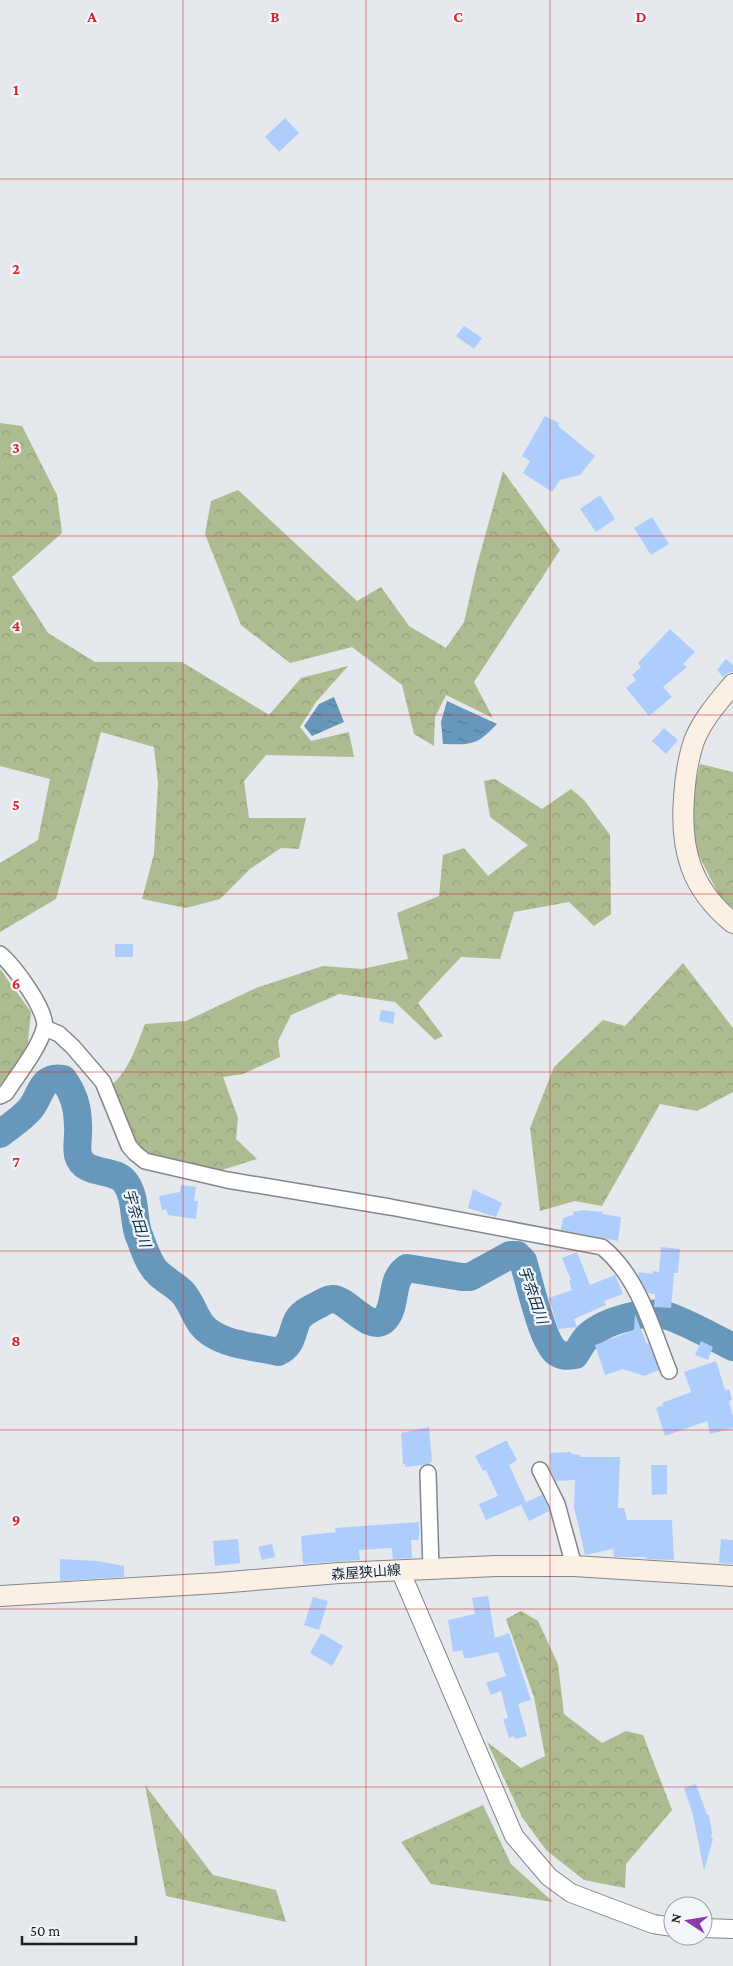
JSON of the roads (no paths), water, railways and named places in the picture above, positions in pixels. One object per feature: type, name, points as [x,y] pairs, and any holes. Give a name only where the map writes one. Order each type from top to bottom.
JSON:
[{"type":"main road","points":[[733,684],[707,719],[694,741],[686,773],[683,821],[687,856],[695,878],[721,914],[733,923]]},
{"type":"main road","name":"森屋狭山線","points":[[0,1596],[431,1568],[574,1566],[733,1576]]},
{"type":"street","points":[[0,954],[26,982],[43,1017],[45,1028],[6,1093],[0,1096]]},
{"type":"street","points":[[45,1028],[59,1034],[104,1082],[129,1146],[145,1161],[227,1180],[390,1207],[602,1247],[614,1257],[626,1273],[647,1316],[669,1371]]},
{"type":"street","points":[[540,1470],[558,1504],[574,1566]]},
{"type":"street","points":[[428,1472],[431,1568]]},
{"type":"street","points":[[400,1570],[514,1836],[549,1877],[571,1893],[653,1924],[663,1926]]},
{"type":"street","points":[[713,1928],[733,1929]]},
{"type":"water","points":[[334,697],[344,722],[312,736],[304,726],[319,704]]},
{"type":"water","points":[[447,701],[497,724],[479,740],[468,744],[443,744],[441,722]]},
{"type":"waterway","name":"宇奈田川","points":[[0,1134],[28,1112],[46,1083],[50,1080],[63,1079],[70,1089],[76,1106],[78,1119],[77,1152],[81,1162],[93,1169],[120,1177],[125,1182],[133,1200],[136,1227],[154,1269],[185,1295],[201,1324],[208,1331],[236,1344],[278,1352],[289,1343],[297,1321],[301,1316],[330,1299],[338,1300],[366,1319],[379,1323],[389,1313],[398,1279],[407,1268],[470,1277],[510,1255],[517,1255],[523,1261],[536,1310],[546,1336],[551,1346],[561,1355],[575,1355],[588,1336],[605,1325],[628,1317],[651,1314],[679,1320],[733,1347]]}]
